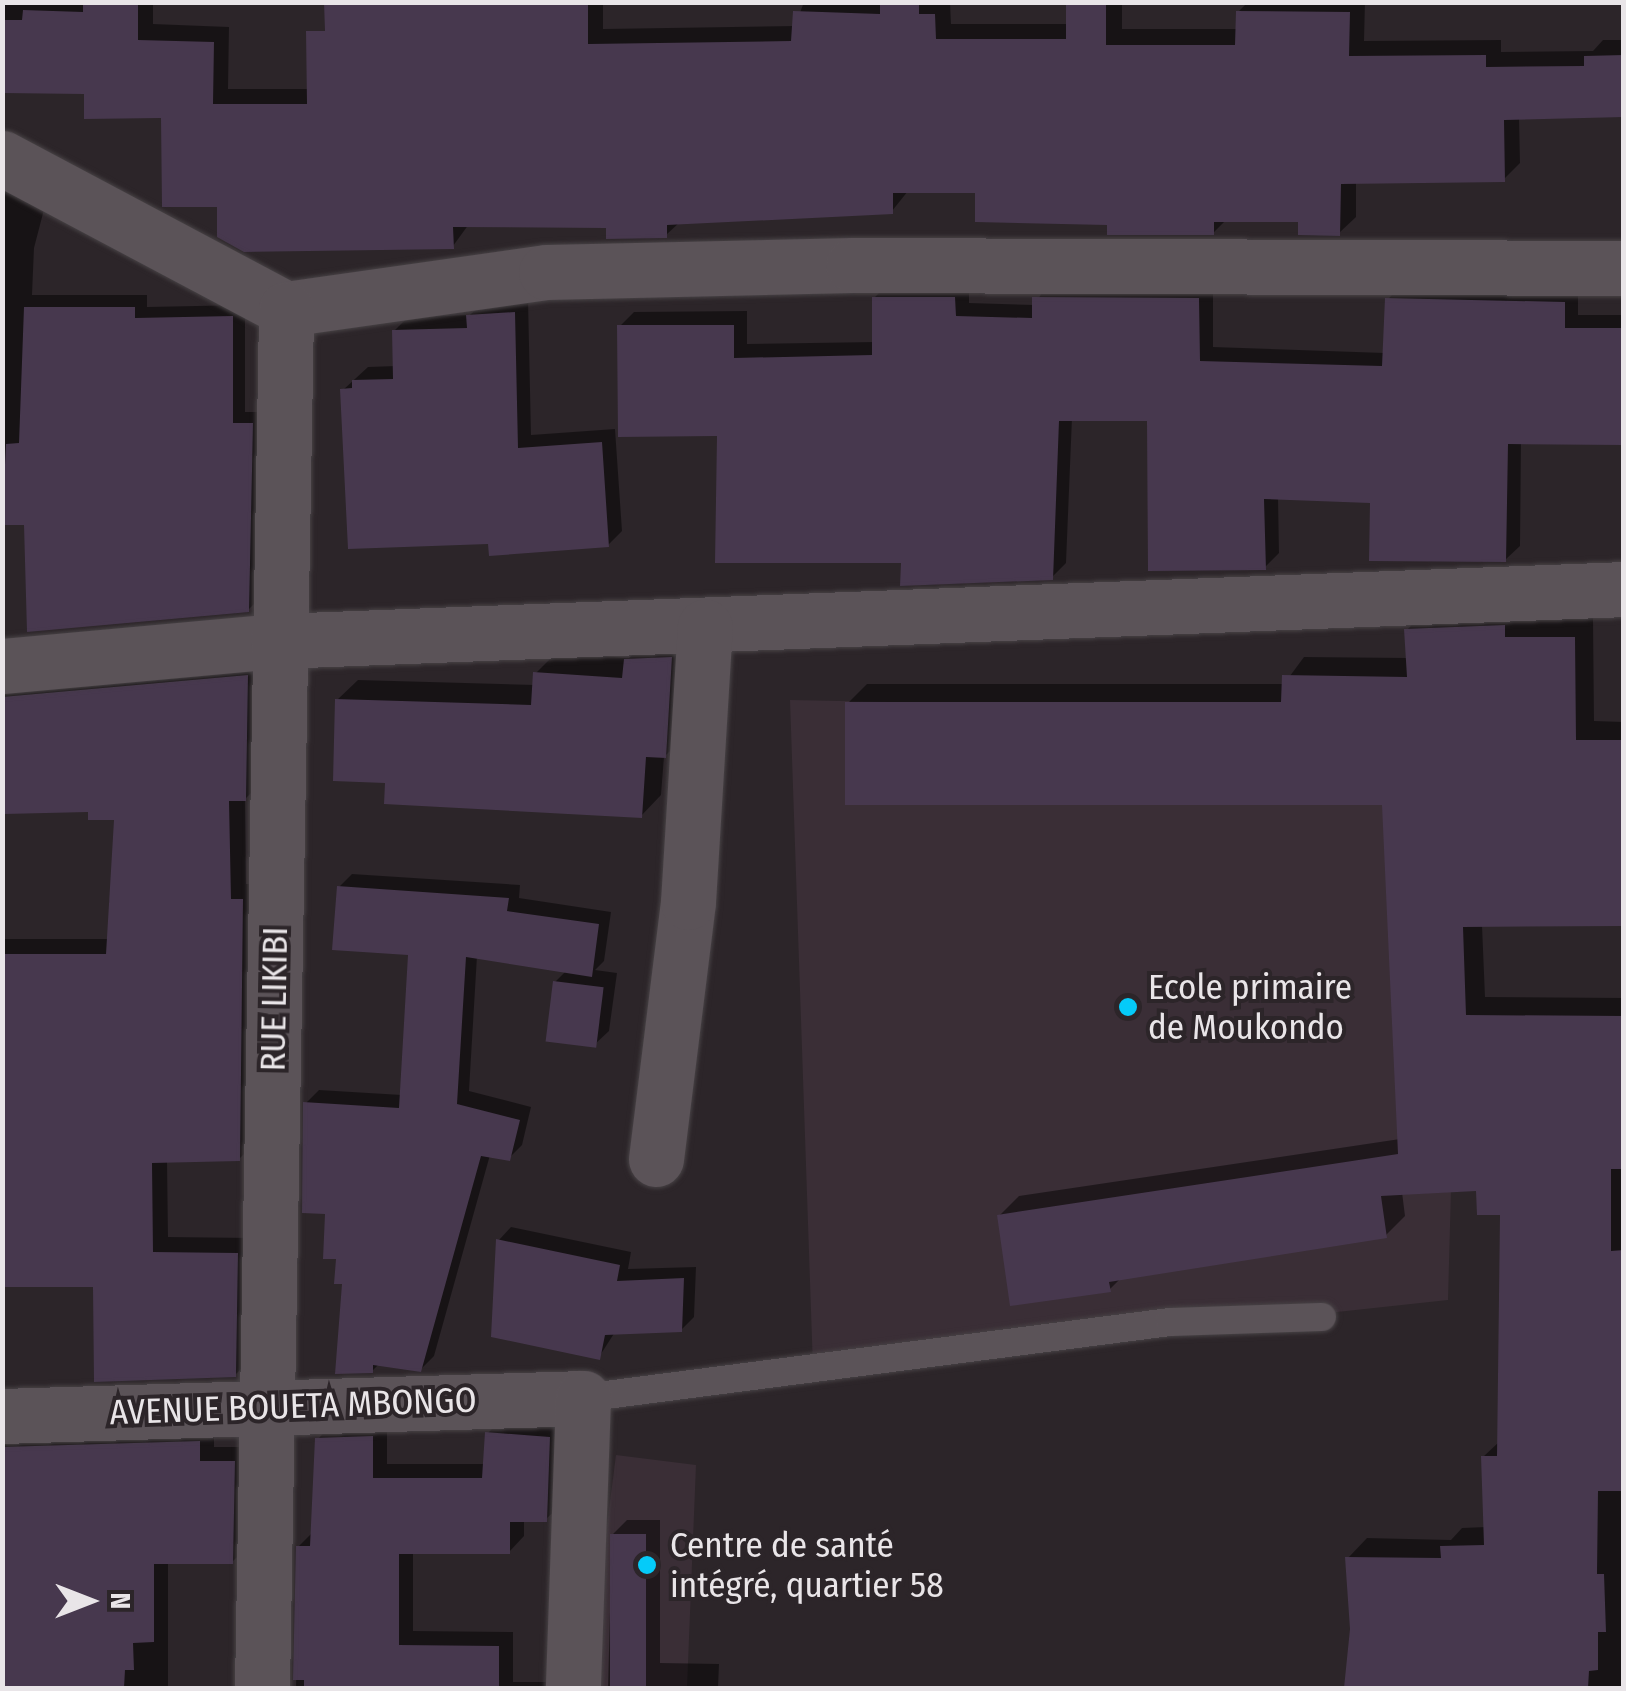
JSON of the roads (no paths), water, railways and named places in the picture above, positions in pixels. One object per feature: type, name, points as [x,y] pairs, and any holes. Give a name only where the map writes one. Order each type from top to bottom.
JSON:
[{"type":"street","points":[[2,158],[286,309],[546,272],[853,265],[1624,268]]},
{"type":"street","name":"RUE LIKIBI","points":[[262,1688],[286,309]]},
{"type":"street","points":[[2,666],[278,641],[704,628],[1624,589]]},
{"type":"street","points":[[656,1159],[688,902],[704,628]]},
{"type":"street","points":[[573,1688],[583,1398]]},
{"type":"street","name":"AVENUE BOUETA MBONGO","points":[[2,1416],[583,1398]]},
{"type":"lane","points":[[583,1398],[1170,1322],[1322,1317]]},
{"type":"place","name":"Ecole primaire de Moukondo","points":[[1128,1007]]},
{"type":"place","name":"Centre de santé intégré, quartier 58","points":[[647,1565]]}]
